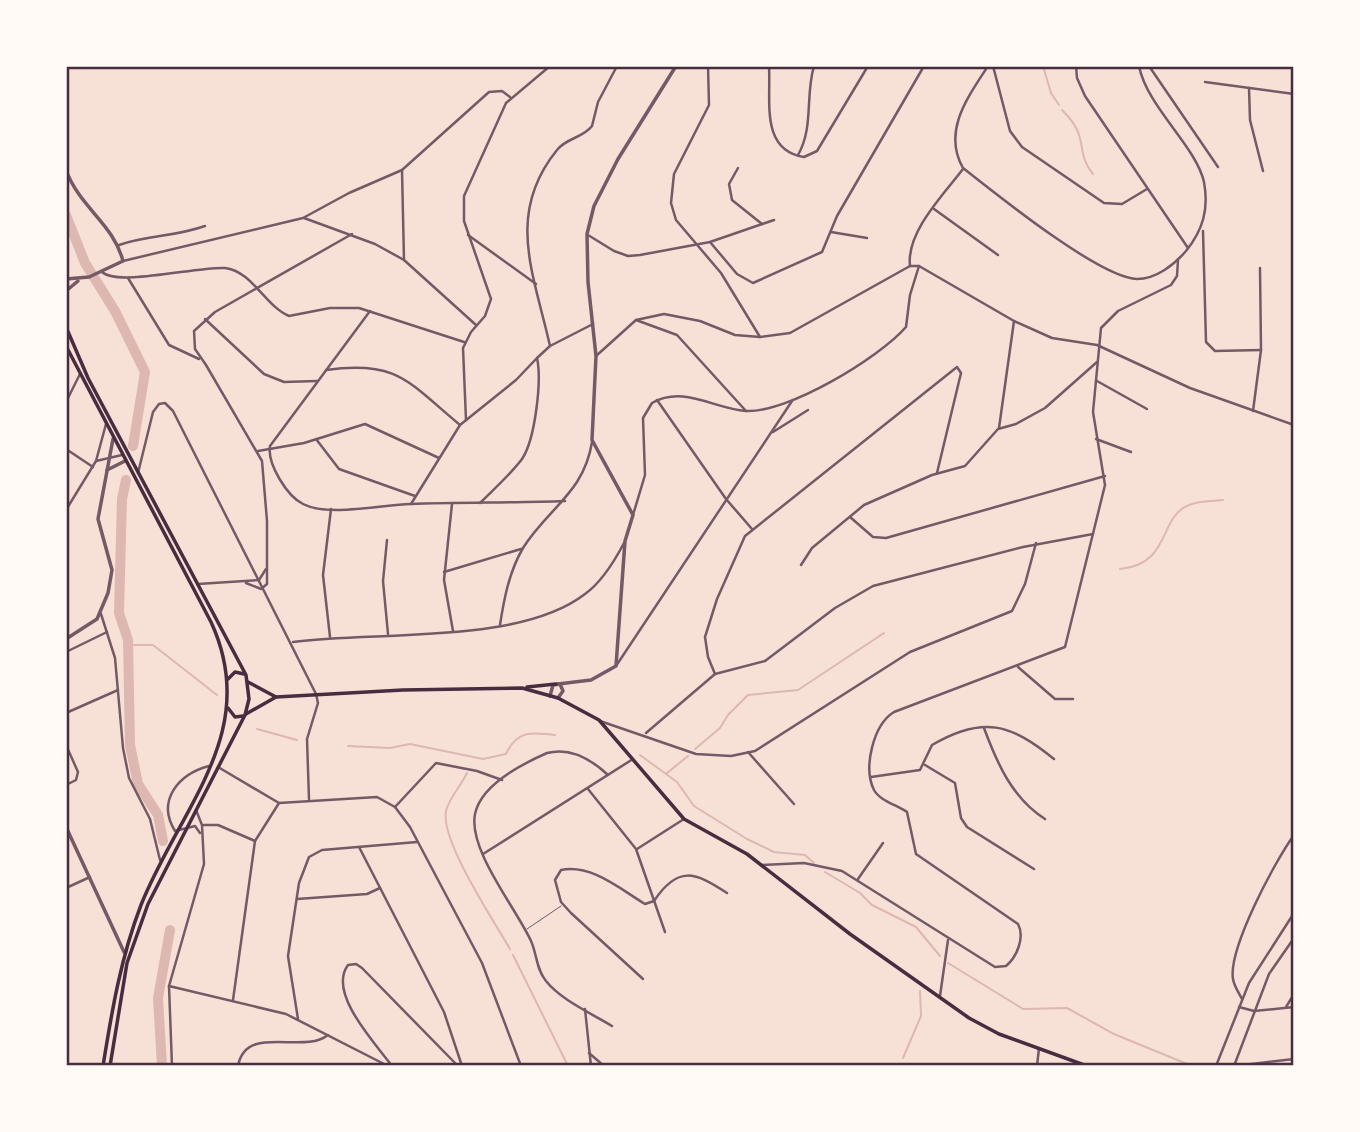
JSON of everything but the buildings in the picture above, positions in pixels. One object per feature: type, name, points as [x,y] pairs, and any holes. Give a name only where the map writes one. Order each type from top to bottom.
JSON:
[{"type":"main road","points":[[66,327],[80,363],[248,682],[249,699],[245,715],[183,830],[148,904],[127,963],[110,1066]]},
{"type":"main road","points":[[66,346],[211,622],[220,644],[227,680],[228,706],[224,732],[210,766],[160,860],[124,952],[103,1066]]},
{"type":"main road","points":[[227,680],[236,672],[246,675]]},
{"type":"main road","points":[[248,682],[276,697]]},
{"type":"main road","points":[[228,706],[235,717],[245,715],[276,697],[522,688],[557,684]]},
{"type":"main road","points":[[522,688],[558,698],[599,720],[672,809],[684,819],[720,837],[761,865],[850,934],[981,1026],[1087,1066]]},
{"type":"street","points":[[466,420],[464,342],[485,317],[491,299],[464,221],[464,196],[510,97],[550,66]]},
{"type":"street","points":[[550,346],[525,221],[535,187],[561,145],[592,126],[598,102],[617,66]]},
{"type":"street","points":[[500,625],[505,595],[523,549],[565,501],[587,463],[592,440],[596,356],[587,234],[594,206],[618,159],[676,66]]},
{"type":"street","points":[[708,66],[709,105],[674,174],[671,191],[676,220],[722,273],[760,337]]},
{"type":"street","points":[[798,156],[808,132],[809,96],[814,66]]},
{"type":"street","points":[[770,67],[772,124],[776,141],[782,150],[809,157],[817,151],[868,66]]},
{"type":"street","points":[[710,242],[737,274],[753,282],[817,256],[825,248],[831,232],[924,66]]},
{"type":"street","points":[[988,66],[958,117],[956,152],[963,168],[1113,274],[1139,279],[1158,273],[1178,260],[1203,228]]},
{"type":"street","points":[[993,66],[1010,131],[1023,147],[1093,199],[1104,203],[1122,204],[1147,189]]},
{"type":"street","points":[[1076,66],[1077,78],[1085,96],[1188,248]]},
{"type":"street","points":[[1139,66],[1149,93],[1200,172],[1205,194],[1203,228],[1206,342],[1215,351],[1261,350]]},
{"type":"street","points":[[1149,66],[1218,167]]},
{"type":"street","points":[[1205,82],[1293,94]]},
{"type":"street","points":[[1249,88],[1250,120],[1263,171]]},
{"type":"street","points":[[66,291],[79,280],[123,261],[303,218],[349,193],[402,170],[482,96],[496,90],[510,97]]},
{"type":"street","points":[[738,168],[729,184],[732,200],[762,225]]},
{"type":"street","points":[[911,266],[911,251],[934,209],[963,168]]},
{"type":"street","points":[[66,170],[80,200],[109,229],[119,245],[123,261]]},
{"type":"street","points":[[402,170],[404,260]]},
{"type":"street","points":[[934,209],[998,256]]},
{"type":"street","points":[[303,218],[352,234],[404,260],[476,325]]},
{"type":"street","points":[[587,234],[614,251],[628,256],[698,245],[774,220]]},
{"type":"street","points":[[119,245],[143,238],[176,236],[205,226]]},
{"type":"street","points":[[831,232],[867,238]]},
{"type":"street","points":[[199,359],[194,331],[205,319],[352,234]]},
{"type":"street","points":[[468,234],[536,284]]},
{"type":"street","points":[[761,865],[804,863],[842,871],[995,967],[1006,966],[1013,959],[1021,936],[1018,923],[916,854],[909,836],[908,815],[878,794],[871,777],[876,737],[889,715],[1060,650],[1067,644],[1103,499],[1105,476],[1093,412],[1097,381],[1097,345],[1101,328],[1108,317],[1171,285],[1178,269],[1178,260]]},
{"type":"street","points":[[596,356],[636,320],[680,315],[735,335],[760,337],[797,330],[911,266],[919,266],[1014,321],[1058,340],[1097,345],[1190,388],[1293,425]]},
{"type":"street","points":[[616,666],[625,541],[645,475],[643,418],[646,408],[657,400],[687,396],[746,411],[793,401],[832,382],[901,332],[908,322],[910,295],[919,266]]},
{"type":"street","points":[[107,267],[119,277]]},
{"type":"street","points":[[100,272],[109,277],[128,277],[225,268],[247,280],[275,309],[289,316],[339,308],[370,311],[435,335],[464,342]]},
{"type":"street","points":[[1253,411],[1261,350],[1260,268]]},
{"type":"street","points":[[128,277],[169,345],[206,365],[258,451],[264,471],[267,566],[264,588]]},
{"type":"street","points":[[66,279],[79,280]]},
{"type":"street","points":[[370,311],[270,446],[270,460],[296,499],[303,504],[331,509],[411,504],[565,501]]},
{"type":"street","points":[[205,319],[264,374],[275,380],[317,381]]},
{"type":"street","points":[[636,320],[677,335],[746,411]]},
{"type":"street","points":[[998,429],[1014,321]]},
{"type":"street","points":[[411,504],[460,425],[550,346],[593,324]]},
{"type":"street","points":[[479,504],[526,452],[539,384],[537,358]]},
{"type":"street","points":[[801,565],[812,548],[871,500],[937,473],[965,466],[998,429],[1016,424],[1045,408],[1097,362]]},
{"type":"street","points":[[326,370],[365,366],[391,372],[460,425]]},
{"type":"street","points":[[715,674],[708,657],[705,637],[738,550],[752,529],[945,373],[957,367],[961,373],[937,473]]},
{"type":"street","points":[[66,402],[80,374]]},
{"type":"street","points":[[1097,381],[1147,409]]},
{"type":"street","points":[[657,400],[726,499],[752,529]]},
{"type":"street","points":[[550,696],[551,687],[557,684],[591,680],[616,666],[793,401]]},
{"type":"street","points":[[138,474],[153,412],[159,404],[165,403],[173,411],[292,642],[316,695],[318,703],[307,739],[309,799]]},
{"type":"street","points":[[772,432],[808,410]]},
{"type":"street","points":[[66,510],[96,461],[106,424]]},
{"type":"street","points":[[258,451],[270,446],[316,439],[365,424],[439,458]]},
{"type":"street","points":[[66,639],[92,624],[101,614],[112,570],[98,519],[113,439]]},
{"type":"street","points":[[316,439],[339,469],[415,496]]},
{"type":"street","points":[[1096,439],[1131,452]]},
{"type":"street","points":[[592,440],[633,515]]},
{"type":"street","points":[[66,449],[93,467]]},
{"type":"street","points":[[96,461],[122,455]]},
{"type":"street","points":[[107,470],[125,461]]},
{"type":"street","points":[[850,517],[873,537],[886,538],[1105,476]]},
{"type":"street","points":[[452,504],[444,572],[453,631]]},
{"type":"street","points":[[330,637],[323,575],[331,509]]},
{"type":"street","points":[[645,734],[715,674],[765,661],[835,608],[873,586],[1036,543],[1093,534]]},
{"type":"street","points":[[387,540],[383,581],[388,634]]},
{"type":"street","points":[[292,642],[330,637],[453,631],[553,614],[579,599],[599,582],[625,541]]},
{"type":"street","points":[[599,720],[696,754],[715,756],[748,752],[776,740],[910,652],[1007,615],[1019,602],[1036,543]]},
{"type":"street","points":[[444,572],[523,549]]},
{"type":"street","points":[[198,584],[246,583],[259,580],[267,566]]},
{"type":"street","points":[[246,583],[264,588]]},
{"type":"street","points":[[101,614],[116,658],[129,778],[151,822],[160,860]]},
{"type":"street","points":[[66,652],[107,632]]},
{"type":"street","points":[[1017,667],[1055,699],[1073,699]]},
{"type":"street","points":[[558,698],[573,682]]},
{"type":"street","points":[[557,684],[564,689]]},
{"type":"street","points":[[66,713],[118,690]]},
{"type":"street","points":[[871,777],[919,770],[932,746],[984,727],[1010,729],[1054,759]]},
{"type":"street","points":[[984,727],[1013,790],[1022,801],[1045,819]]},
{"type":"street","points":[[66,745],[77,767],[78,778],[66,785]]},
{"type":"street","points":[[608,775],[579,754],[557,750],[538,756],[487,792],[475,814],[475,825],[483,854],[525,930],[548,983],[612,1026]]},
{"type":"street","points":[[748,752],[794,804]]},
{"type":"street","points":[[483,854],[633,759]]},
{"type":"street","points":[[395,807],[436,764],[477,771],[502,780]]},
{"type":"street","points":[[924,764],[954,783],[961,818],[967,827],[1034,869]]},
{"type":"street","points":[[210,766],[184,776],[172,790],[168,812],[175,831],[202,825],[218,825],[256,841]]},
{"type":"street","points":[[218,767],[279,803],[367,795],[395,807],[418,842],[485,970],[522,1066]]},
{"type":"street","points":[[587,788],[636,849],[665,932]]},
{"type":"street","points":[[233,1000],[256,841],[279,803]]},
{"type":"street","points":[[172,1066],[169,986],[179,943],[200,882],[204,852],[202,825],[195,809]]},
{"type":"street","points":[[636,849],[684,819]]},
{"type":"street","points":[[66,827],[124,952]]},
{"type":"street","points":[[197,827],[202,836]]},
{"type":"street","points":[[1242,999],[1233,978],[1248,920],[1260,889],[1293,835]]},
{"type":"street","points":[[298,1019],[288,956],[295,899],[302,870],[312,854],[322,850],[418,842]]},
{"type":"street","points":[[858,879],[883,844]]},
{"type":"street","points":[[359,847],[444,1012],[460,1066]]},
{"type":"street","points":[[643,979],[564,905],[555,880],[561,870],[576,867],[589,871],[645,904],[654,901],[667,882],[682,875],[707,880],[727,893]]},
{"type":"street","points":[[66,888],[90,877]]},
{"type":"street","points":[[295,899],[367,894],[380,888]]},
{"type":"street","points":[[1216,1066],[1242,999],[1264,956],[1293,913]]},
{"type":"street","points":[[940,996],[948,938]]},
{"type":"street","points":[[1293,938],[1269,974],[1234,1066],[1293,1059]]},
{"type":"street","points":[[390,1066],[357,1021],[350,1005],[343,980],[348,965],[356,964],[362,968],[460,1066]]},
{"type":"street","points":[[169,986],[233,1000],[298,1019],[390,1066]]},
{"type":"street","points":[[1286,1007],[1293,994]]},
{"type":"street","points":[[1239,1007],[1254,1011],[1293,1007]]},
{"type":"street","points":[[585,1009],[591,1066]]},
{"type":"street","points":[[238,1066],[242,1052],[255,1044],[314,1042],[328,1035]]},
{"type":"street","points":[[1037,1066],[1039,1048]]},
{"type":"street","points":[[589,1053],[604,1066]]},
{"type":"lane","points":[[525,930],[564,905]]},
{"type":"waterway","points":[[1043,66],[1051,93],[1059,105]]},
{"type":"waterway","points":[[1062,110],[1080,136],[1084,158],[1093,174]]},
{"type":"waterway","points":[[66,215],[85,263],[115,311],[145,372],[133,446]]},
{"type":"waterway","points":[[126,480],[122,499],[119,613],[128,640],[130,745],[138,784],[158,815],[163,841]]},
{"type":"waterway","points":[[1120,569],[1148,559],[1156,551],[1177,513],[1185,507],[1198,502],[1223,500]]},
{"type":"waterway","points":[[695,749],[720,728],[728,715],[748,695],[798,690],[884,633]]},
{"type":"waterway","points":[[128,645],[153,645],[217,695]]},
{"type":"waterway","points":[[257,729],[297,740]]},
{"type":"waterway","points":[[348,746],[390,748],[410,744],[483,759],[506,754],[515,740],[526,734],[555,735]]},
{"type":"waterway","points":[[640,755],[677,782],[694,806],[747,839],[774,852],[805,855],[814,863]]},
{"type":"waterway","points":[[667,773],[688,756]]},
{"type":"waterway","points":[[467,773],[448,806],[446,824],[459,860],[510,949]]},
{"type":"waterway","points":[[825,872],[860,893],[872,905],[916,927],[940,956]]},
{"type":"waterway","points":[[162,1066],[158,998],[170,930]]},
{"type":"waterway","points":[[513,955],[568,1066]]},
{"type":"waterway","points":[[948,963],[1023,1009],[1067,1008],[1114,1034],[1192,1066]]},
{"type":"waterway","points":[[903,1058],[921,1016],[920,991]]}]
